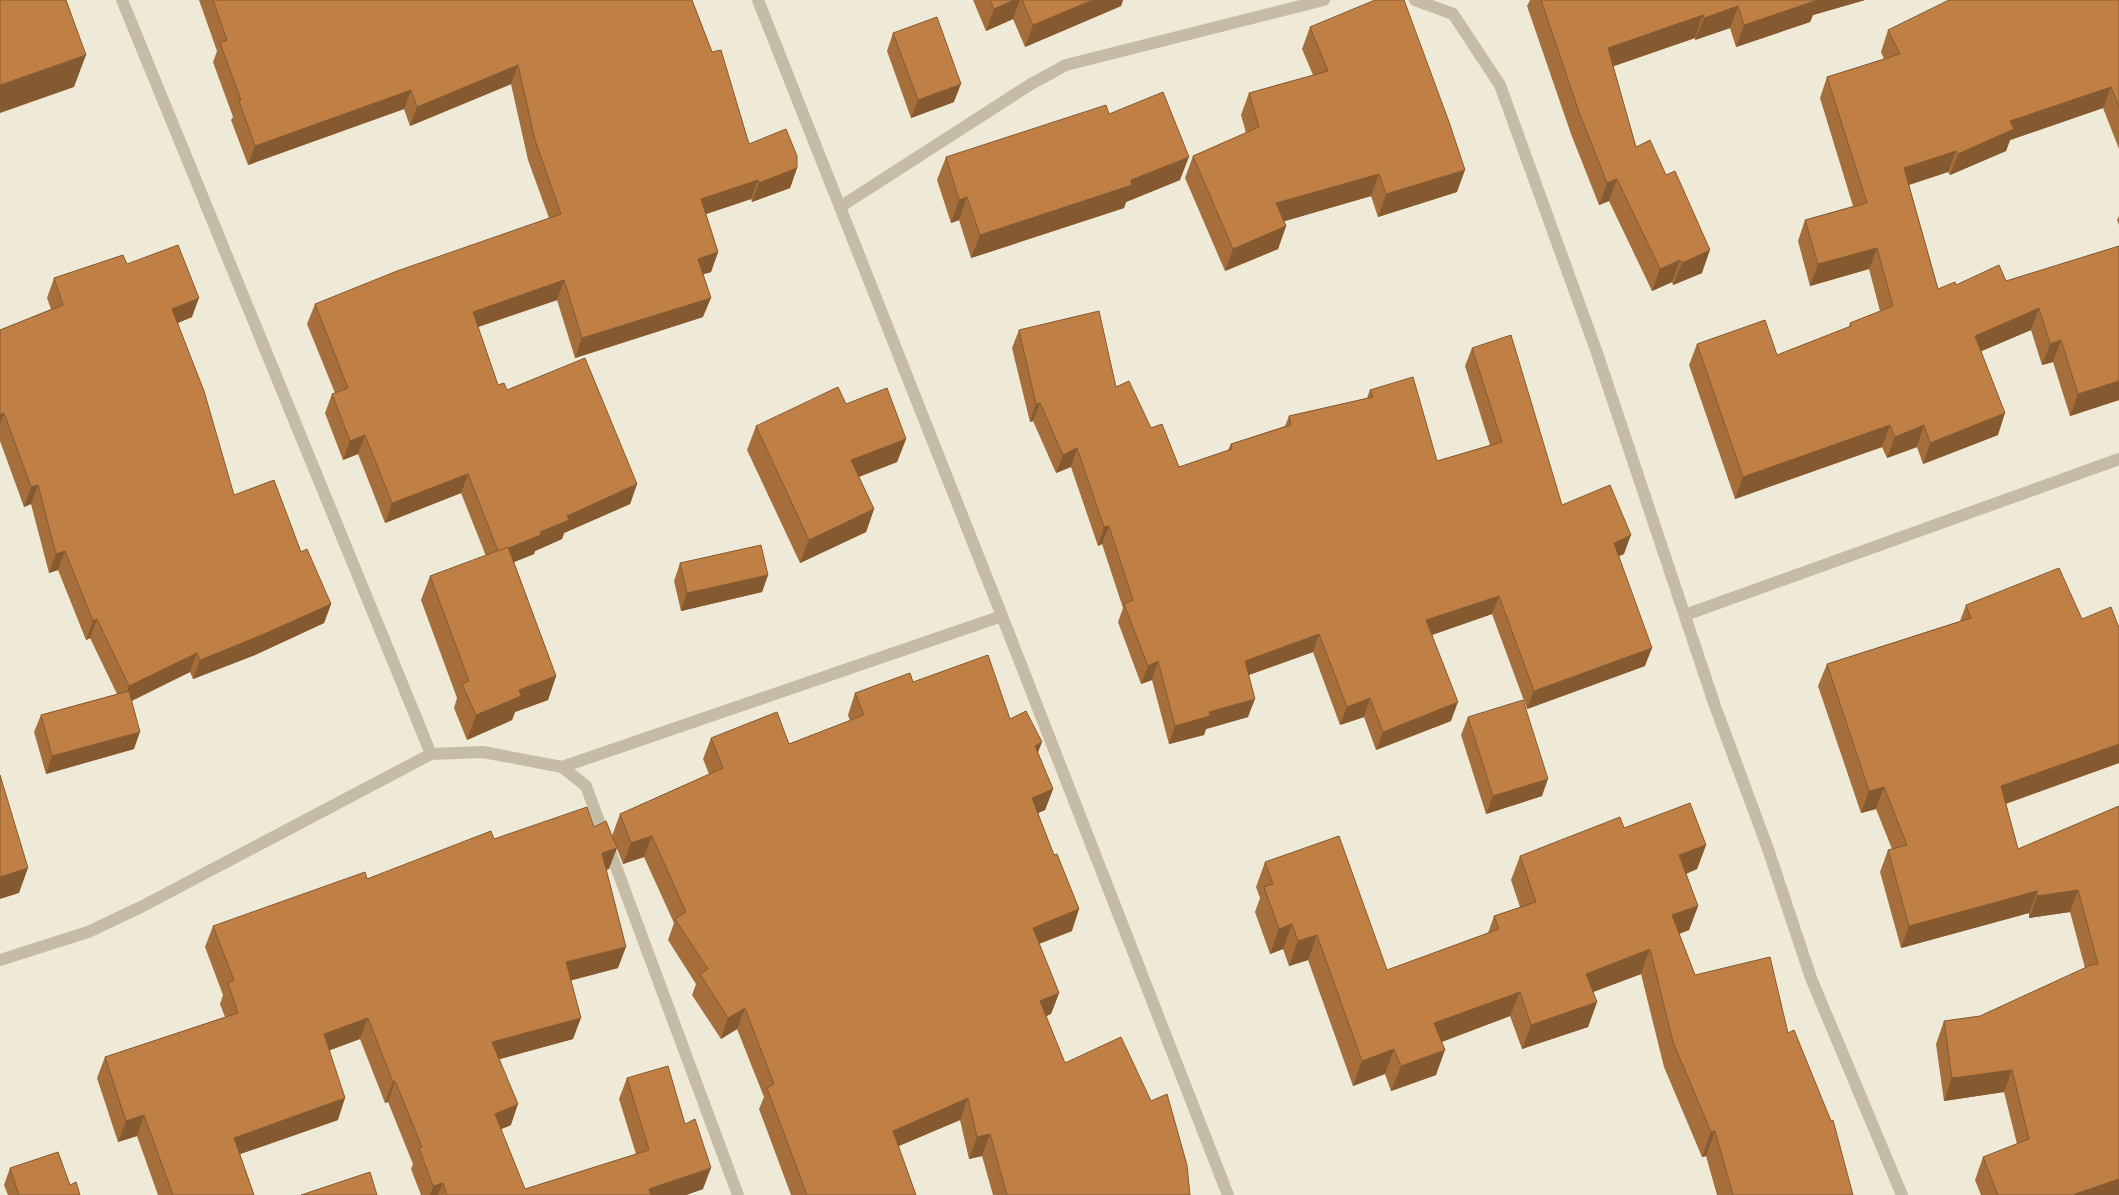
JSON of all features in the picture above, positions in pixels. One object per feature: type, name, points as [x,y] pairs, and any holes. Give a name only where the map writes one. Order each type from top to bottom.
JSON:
[{"type":"street","points":[[122,0],[431,754]]},
{"type":"street","points":[[758,0],[1002,616],[1228,1195]]},
{"type":"street","points":[[840,207],[1031,84],[1066,65],[1324,0]]},
{"type":"street","points":[[1415,0],[1453,14],[1500,85],[1596,350],[1715,706],[1768,849],[1811,978],[1902,1195]]},
{"type":"street","points":[[1685,615],[2119,458]]},
{"type":"street","points":[[562,767],[1002,616]]},
{"type":"street","points":[[0,960],[88,932],[141,907],[431,754],[483,752],[562,767],[586,786],[738,1195]]},
{"type":"building","points":[[0,0],[66,0],[86,55],[0,85]]},
{"type":"building","points":[[213,0],[692,0],[712,52],[721,50],[749,144],[786,129],[797,156],[797,168],[759,183],[758,180],[701,199],[718,252],[698,259],[711,298],[582,338],[564,280],[473,312],[498,385],[504,383],[507,390],[585,358],[637,484],[567,516],[569,520],[540,532],[541,535],[498,551],[468,474],[392,503],[365,435],[350,441],[332,394],[348,388],[315,304],[397,271],[561,214],[535,140],[518,65],[417,107],[411,90],[255,146],[239,101],[241,100],[220,43],[227,40]]},
{"type":"building","points":[[990,0],[1014,0],[994,9]]},
{"type":"building","points":[[1022,0],[1093,0],[1033,25]]},
{"type":"building","points":[[1375,0],[1404,0],[1465,170],[1386,194],[1379,174],[1276,203],[1286,226],[1233,249],[1193,156],[1259,127],[1249,93],[1328,71],[1310,27]]},
{"type":"building","points":[[1541,0],[1818,0],[1744,25],[1738,6],[1704,18],[1703,15],[1608,48],[1636,147],[1650,140],[1666,175],[1675,171],[1710,250],[1682,263],[1680,260],[1660,269],[1617,179],[1607,183],[1579,112]]},
{"type":"building","points":[[1949,0],[2119,0],[2119,107],[2111,87],[2010,121],[2014,129],[1958,154],[1956,151],[1904,168],[1938,289],[1955,282],[1956,285],[1999,265],[2006,281],[2119,246],[2119,381],[2078,394],[2061,340],[2050,344],[2039,308],[1975,336],[2005,413],[1930,443],[1924,425],[1895,437],[1890,425],[1743,477],[1697,344],[1765,320],[1777,355],[1851,326],[1850,323],[1893,306],[1877,248],[1818,264],[1805,220],[1867,203],[1827,77],[1900,54],[1888,30]]},
{"type":"building","points":[[937,17],[961,84],[918,100],[893,33]]},
{"type":"building","points":[[1163,92],[1189,157],[1131,180],[1132,185],[980,235],[967,197],[959,200],[946,157],[1106,105],[1109,114]]},
{"type":"building","points":[[178,245],[199,298],[172,309],[204,391],[234,495],[274,480],[301,552],[307,549],[331,604],[262,635],[200,660],[197,653],[129,686],[97,619],[93,621],[65,551],[56,554],[38,485],[31,487],[4,413],[0,415],[0,330],[63,305],[54,278],[123,255],[127,264]]},
{"type":"building","points":[[1099,311],[1116,387],[1129,381],[1151,428],[1162,424],[1179,467],[1232,449],[1231,444],[1291,425],[1289,416],[1373,397],[1370,390],[1413,377],[1437,461],[1502,442],[1472,348],[1511,335],[1562,505],[1610,485],[1631,535],[1614,543],[1652,648],[1534,691],[1499,596],[1426,620],[1458,702],[1383,732],[1370,698],[1347,707],[1319,634],[1245,661],[1255,699],[1209,712],[1210,716],[1175,726],[1158,661],[1148,666],[1124,604],[1133,600],[1109,526],[1104,527],[1077,448],[1063,455],[1040,403],[1036,404],[1019,330]]},
{"type":"building","points":[[838,387],[846,404],[887,388],[906,439],[851,460],[874,509],[809,540],[756,426]]},
{"type":"building","points":[[761,545],[768,575],[687,593],[680,563]]},
{"type":"building","points":[[508,547],[556,676],[519,690],[521,696],[476,715],[462,684],[469,681],[430,576]]},
{"type":"building","points":[[2059,568],[2082,619],[2111,607],[2119,628],[2119,744],[2001,786],[2018,849],[2119,806],[2119,1179],[2075,1195],[1998,1195],[1983,1157],[2029,1139],[2012,1070],[1952,1078],[1944,1021],[1980,1016],[2091,965],[2098,964],[2078,890],[2037,896],[2037,891],[1909,926],[1888,850],[1907,845],[1884,787],[1869,791],[1827,664],[1971,618],[1966,605]]},
{"type":"building","points":[[988,655],[1010,719],[1026,711],[1042,742],[1035,746],[1053,789],[1032,798],[1054,855],[1057,854],[1079,909],[1033,928],[1059,993],[1040,1001],[1065,1063],[1121,1037],[1151,1101],[1167,1094],[1187,1165],[1190,1195],[1007,1195],[990,1134],[977,1137],[968,1098],[893,1131],[916,1195],[807,1195],[767,1088],[774,1084],[745,1008],[728,1018],[700,974],[708,969],[675,919],[686,912],[652,836],[631,843],[620,814],[723,768],[711,738],[777,712],[789,744],[864,715],[855,693],[910,673],[913,682]]},
{"type":"building","points":[[129,691],[140,732],[52,756],[41,715]]},
{"type":"building","points":[[1523,700],[1548,779],[1493,796],[1468,717]]},
{"type":"building","points":[[0,775],[28,868],[0,877]]},
{"type":"building","points":[[1690,803],[1706,845],[1679,855],[1698,906],[1672,915],[1695,975],[1770,957],[1788,1033],[1794,1030],[1831,1121],[1833,1120],[1853,1195],[1733,1195],[1715,1131],[1711,1132],[1673,1042],[1650,949],[1586,974],[1597,1002],[1531,1025],[1520,992],[1434,1023],[1445,1050],[1401,1066],[1394,1049],[1362,1061],[1317,935],[1298,941],[1292,924],[1279,929],[1264,887],[1273,884],[1265,862],[1339,836],[1387,970],[1499,929],[1494,916],[1536,902],[1520,856],[1620,817],[1624,828]]},
{"type":"building","points":[[587,807],[594,827],[606,821],[617,848],[602,853],[626,947],[566,962],[581,1018],[492,1042],[518,1104],[495,1114],[525,1189],[649,1150],[627,1078],[668,1066],[685,1124],[695,1119],[711,1168],[649,1189],[651,1195],[447,1195],[443,1183],[433,1186],[419,1148],[422,1147],[395,1081],[393,1082],[368,1018],[324,1034],[345,1098],[234,1138],[254,1195],[173,1195],[144,1115],[126,1121],[105,1057],[238,1013],[228,983],[234,980],[213,926],[365,872],[367,879],[491,831],[494,839]]},
{"type":"building","points":[[58,1152],[70,1185],[76,1182],[80,1195],[19,1195],[10,1168]]},
{"type":"building","points":[[370,1172],[377,1195],[301,1195]]}]
